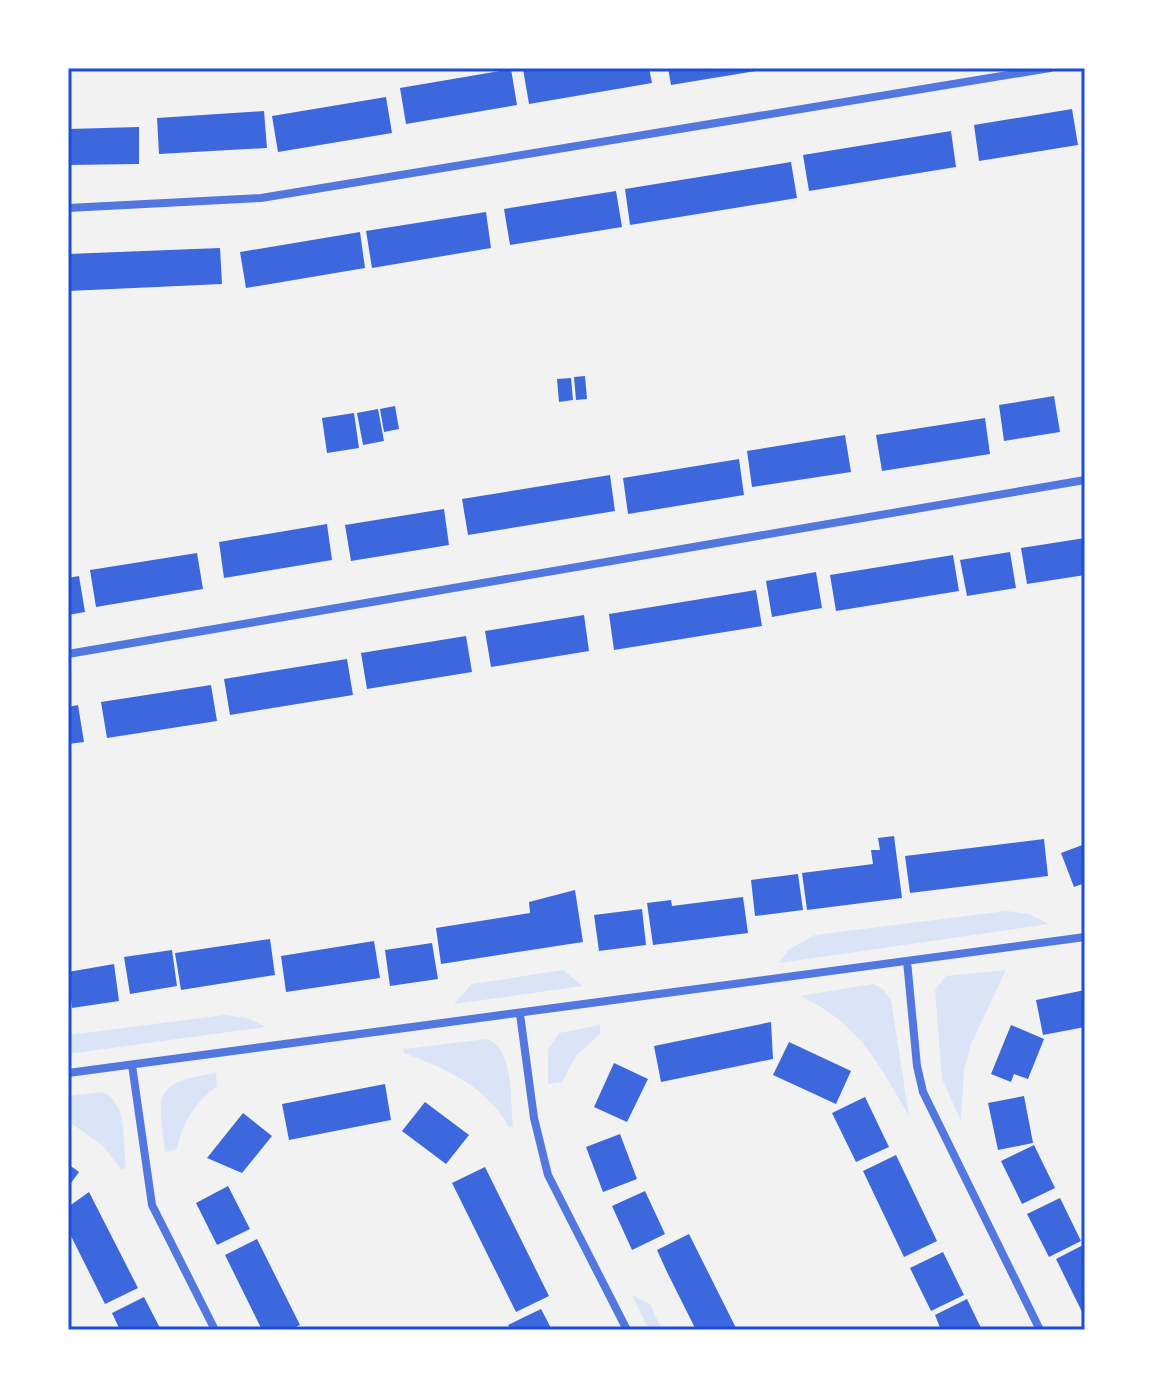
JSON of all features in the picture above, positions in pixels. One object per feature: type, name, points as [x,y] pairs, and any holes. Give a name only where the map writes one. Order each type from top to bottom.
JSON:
[{"type":"street","points":[[68,208],[261,198],[1050,68]]},
{"type":"street","points":[[68,654],[1085,480]]},
{"type":"street","points":[[68,1073],[1085,937]]},
{"type":"street","points":[[907,961],[917,1066],[923,1092],[1040,1330]]},
{"type":"street","points":[[520,1014],[534,1118],[548,1175],[627,1330]]},
{"type":"street","points":[[132,1065],[152,1205],[215,1330]]},
{"type":"shaded area","points":[[1006,911],[1029,914],[1049,924],[779,963],[788,950],[815,935]]},
{"type":"shaded area","points":[[563,970],[583,986],[454,1004],[472,984]]},
{"type":"shaded area","points":[[1006,970],[971,1044],[964,1070],[961,1121],[942,1079],[935,990],[946,976]]},
{"type":"shaded area","points":[[873,984],[883,989],[891,1000],[909,1116],[865,1046],[838,1019],[800,996]]},
{"type":"shaded area","points":[[225,1015],[247,1018],[266,1027],[68,1054],[68,1035]]},
{"type":"shaded area","points":[[600,1025],[600,1034],[576,1056],[562,1082],[548,1084],[548,1050],[559,1033]]},
{"type":"shaded area","points":[[487,1039],[496,1045],[507,1065],[513,1127],[509,1127],[489,1100],[477,1090],[450,1073],[404,1053],[403,1049]]},
{"type":"shaded area","points":[[216,1073],[217,1086],[191,1114],[177,1149],[165,1152],[161,1116],[164,1094],[180,1081]]},
{"type":"shaded area","points":[[102,1092],[116,1104],[120,1114],[126,1168],[121,1169],[103,1146],[68,1121],[68,1096]]},
{"type":"shaded area","points":[[632,1295],[650,1304],[662,1330],[649,1330]]},
{"type":"building","points":[[649,68],[652,83],[529,104],[523,69]]},
{"type":"building","points":[[668,68],[762,68],[762,70],[671,85]]},
{"type":"building","points":[[511,69],[517,105],[406,124],[400,88]]},
{"type":"building","points":[[386,97],[392,133],[278,152],[272,116]]},
{"type":"building","points":[[1072,109],[1078,145],[979,161],[974,125]]},
{"type":"building","points":[[264,111],[267,148],[159,154],[157,118]]},
{"type":"building","points":[[139,127],[139,164],[68,165],[68,129]]},
{"type":"building","points":[[951,131],[956,167],[809,191],[803,155]]},
{"type":"building","points":[[791,162],[797,198],[630,225],[625,189]]},
{"type":"building","points":[[616,191],[622,227],[510,245],[504,209]]},
{"type":"building","points":[[486,212],[491,248],[372,268],[366,231]]},
{"type":"building","points":[[360,232],[365,268],[246,288],[240,252]]},
{"type":"building","points":[[220,248],[222,284],[68,291],[68,254]]},
{"type":"building","points":[[585,376],[587,399],[576,400],[574,377]]},
{"type":"building","points":[[571,378],[573,400],[559,402],[557,379]]},
{"type":"building","points":[[1054,396],[1060,432],[1004,441],[999,405]]},
{"type":"building","points":[[395,406],[399,429],[384,432],[380,409]]},
{"type":"building","points":[[378,409],[384,441],[363,445],[357,413]]},
{"type":"building","points":[[354,413],[359,448],[327,453],[322,418]]},
{"type":"building","points":[[985,418],[990,454],[882,471],[876,435]]},
{"type":"building","points":[[845,435],[851,472],[752,487],[747,451]]},
{"type":"building","points":[[739,459],[744,495],[628,514],[623,478]]},
{"type":"building","points":[[610,475],[615,511],[468,535],[462,499]]},
{"type":"building","points":[[444,509],[449,545],[351,561],[345,525]]},
{"type":"building","points":[[327,524],[332,560],[224,578],[219,542]]},
{"type":"building","points":[[1085,538],[1085,575],[1027,584],[1021,548]]},
{"type":"building","points":[[1010,552],[1016,588],[967,596],[960,560]]},
{"type":"building","points":[[197,553],[203,589],[96,607],[90,570]]},
{"type":"building","points":[[953,555],[959,591],[836,611],[830,575]]},
{"type":"building","points":[[816,572],[822,608],[772,617],[766,581]]},
{"type":"building","points":[[79,576],[85,612],[68,615],[68,578]]},
{"type":"building","points":[[756,590],[762,626],[614,650],[609,614]]},
{"type":"building","points":[[584,615],[589,651],[491,667],[485,631]]},
{"type":"building","points":[[466,636],[472,672],[367,689],[361,653]]},
{"type":"building","points":[[347,659],[353,695],[230,715],[224,679]]},
{"type":"building","points":[[211,685],[217,721],[107,738],[101,702]]},
{"type":"building","points":[[78,705],[84,742],[68,744],[68,707]]},
{"type":"building","points":[[894,836],[902,898],[807,910],[802,873],[873,864],[871,850],[880,850],[878,838]]},
{"type":"building","points":[[1044,839],[1048,876],[910,893],[905,856]]},
{"type":"building","points":[[1085,844],[1085,883],[1074,887],[1061,853]]},
{"type":"building","points":[[798,874],[803,910],[755,916],[751,880]]},
{"type":"building","points":[[575,890],[583,942],[441,964],[436,928],[530,913],[529,902]]},
{"type":"building","points":[[743,897],[748,933],[653,945],[647,903],[671,900],[672,906]]},
{"type":"building","points":[[642,909],[646,945],[599,951],[594,915]]},
{"type":"building","points":[[270,939],[275,975],[181,990],[175,953]]},
{"type":"building","points":[[374,941],[380,978],[286,992],[281,956]]},
{"type":"building","points":[[432,943],[438,979],[390,986],[385,950]]},
{"type":"building","points":[[172,950],[177,986],[130,994],[124,957]]},
{"type":"building","points":[[114,964],[119,1001],[72,1008],[68,972]]},
{"type":"building","points":[[1085,990],[1085,1027],[1043,1035],[1036,1000]]},
{"type":"building","points":[[771,1022],[773,1059],[661,1082],[654,1046]]},
{"type":"building","points":[[1011,1025],[1044,1039],[1028,1079],[1014,1074],[1011,1082],[991,1074]]},
{"type":"building","points":[[789,1042],[851,1071],[836,1104],[773,1075]]},
{"type":"building","points":[[614,1063],[648,1079],[627,1122],[594,1107]]},
{"type":"building","points":[[385,1084],[391,1120],[289,1140],[282,1104]]},
{"type":"building","points":[[1024,1096],[1033,1143],[998,1150],[988,1103]]},
{"type":"building","points":[[865,1097],[889,1147],[856,1162],[832,1113]]},
{"type":"building","points":[[425,1102],[469,1135],[446,1164],[402,1131]]},
{"type":"building","points":[[243,1113],[272,1136],[242,1173],[207,1158]]},
{"type":"building","points":[[620,1134],[637,1179],[603,1192],[586,1147]]},
{"type":"building","points":[[1034,1145],[1055,1188],[1022,1204],[1001,1161]]},
{"type":"building","points":[[896,1155],[937,1241],[904,1257],[863,1171]]},
{"type":"building","points":[[68,1164],[79,1172],[68,1187]]},
{"type":"building","points":[[485,1167],[549,1296],[516,1312],[452,1183]]},
{"type":"building","points":[[228,1186],[250,1229],[217,1245],[196,1203]]},
{"type":"building","points":[[645,1191],[665,1234],[632,1250],[612,1206]]},
{"type":"building","points":[[89,1192],[138,1288],[105,1304],[68,1230],[68,1207]]},
{"type":"building","points":[[1060,1198],[1081,1241],[1049,1257],[1027,1214]]},
{"type":"building","points":[[689,1234],[737,1330],[696,1330],[667,1272],[657,1250]]},
{"type":"building","points":[[257,1239],[300,1325],[289,1330],[262,1330],[225,1255]]},
{"type":"building","points":[[1085,1244],[1085,1318],[1056,1259]]},
{"type":"building","points":[[943,1252],[964,1295],[931,1311],[910,1268]]},
{"type":"building","points":[[144,1297],[161,1330],[120,1330],[112,1313]]},
{"type":"building","points":[[967,1299],[982,1330],[941,1330],[935,1315]]},
{"type":"building","points":[[541,1309],[552,1330],[511,1330],[508,1325]]}]
